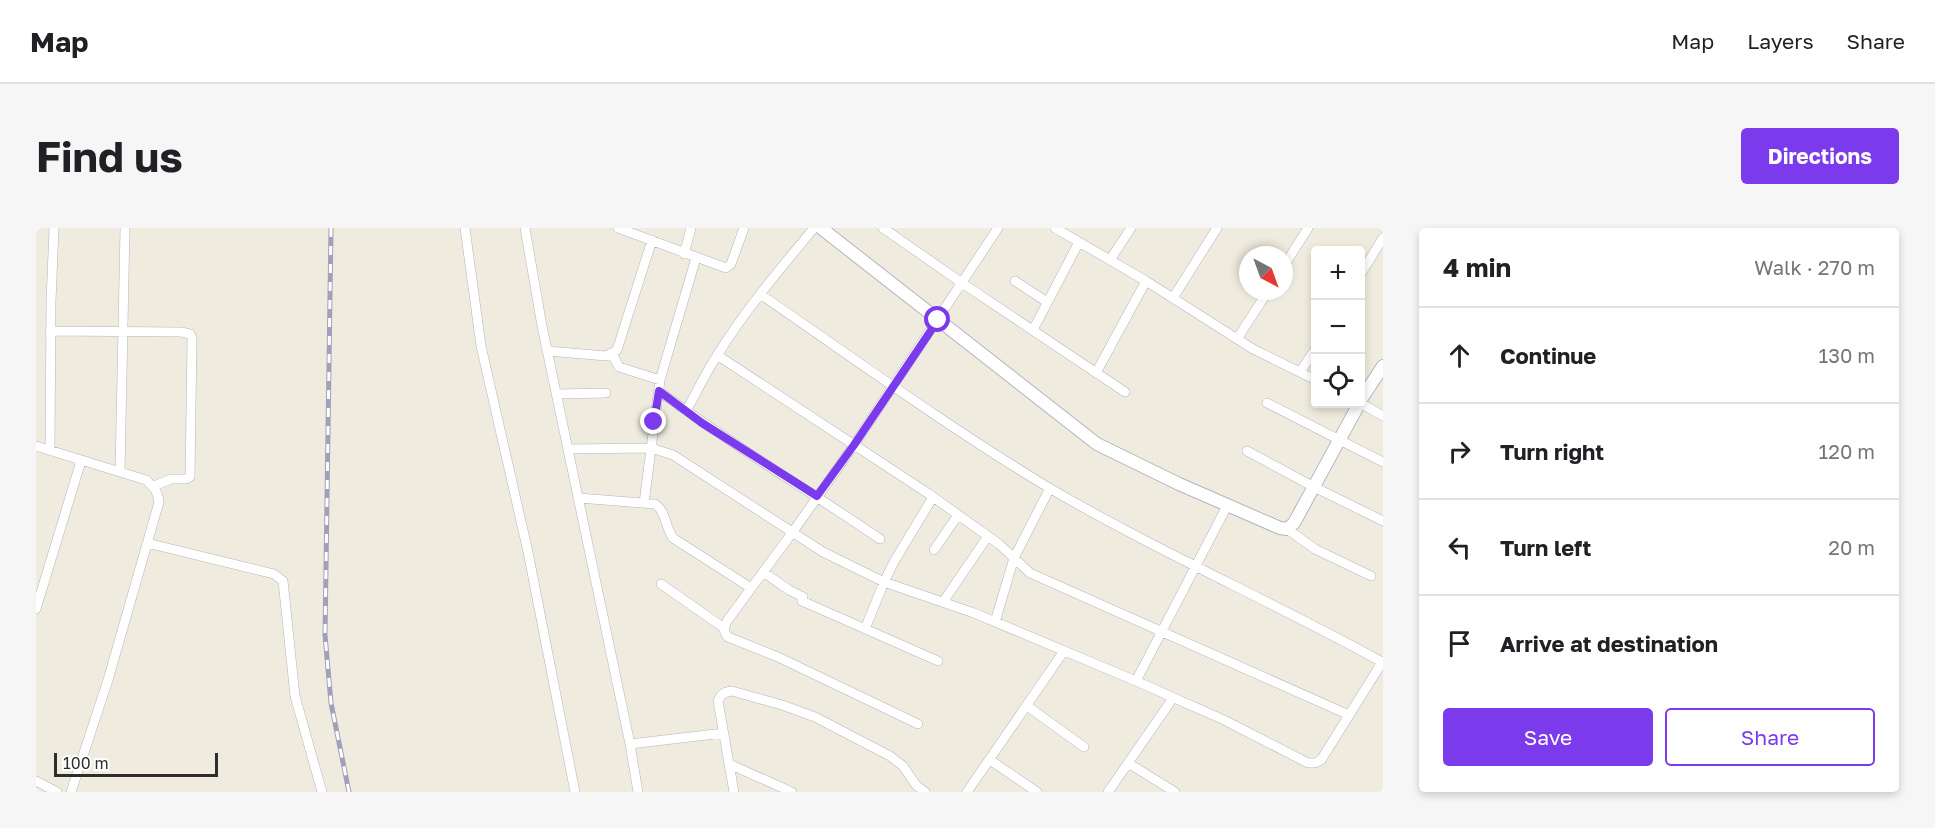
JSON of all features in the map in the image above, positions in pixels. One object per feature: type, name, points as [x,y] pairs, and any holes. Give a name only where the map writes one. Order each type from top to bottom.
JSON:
[{"type":"street","points":[[50,450],[50,331],[54,228]]},
{"type":"street","points":[[120,472],[125,228]]},
{"type":"street","points":[[465,228],[481,346],[528,552],[575,792]]},
{"type":"street","points":[[525,228],[638,792]]},
{"type":"street","points":[[618,228],[684,254],[728,268],[744,228]]},
{"type":"street","points":[[684,254],[691,228]]},
{"type":"street","points":[[686,411],[717,355],[760,294],[814,228]]},
{"type":"street","points":[[821,228],[1097,444],[1179,484],[1287,529],[1315,549],[1371,576]]},
{"type":"street","points":[[884,228],[1125,392]]},
{"type":"street","points":[[898,238],[904,228]]},
{"type":"street","points":[[918,724],[778,657],[728,637],[724,628],[854,445],[998,228]]},
{"type":"street","points":[[1055,228],[1146,281],[1253,349],[1311,378]]},
{"type":"street","points":[[1110,260],[1131,228]]},
{"type":"street","points":[[1173,298],[1217,228]]},
{"type":"street","points":[[1293,252],[1308,228]]},
{"type":"street","points":[[1365,267],[1383,238]]},
{"type":"street","points":[[548,351],[606,356],[612,354],[620,346],[652,240]]},
{"type":"street","points":[[1033,330],[1079,242]]},
{"type":"street","points":[[644,503],[660,380],[696,258]]},
{"type":"street","points":[[1015,281],[1047,302]]},
{"type":"street","points":[[1096,373],[1146,281]]},
{"type":"street","points":[[569,449],[651,448],[673,455],[823,552],[884,582],[995,622],[1136,681],[1224,720],[1308,763],[1321,760],[1382,662],[1312,624],[1196,567],[1050,488],[893,386],[760,294]]},
{"type":"street","points":[[1238,339],[1262,300]]},
{"type":"street","points":[[50,331],[185,332],[192,338],[190,477],[171,479],[154,486]]},
{"type":"street","points":[[612,354],[619,367],[660,380]]},
{"type":"street","points":[[1300,372],[1312,354]]},
{"type":"street","points":[[717,355],[933,497],[988,536],[1030,573],[1349,715]]},
{"type":"street","points":[[1365,395],[1383,366]]},
{"type":"street","points":[[659,391],[880,539]]},
{"type":"street","points":[[557,394],[606,393]]},
{"type":"street","points":[[1268,403],[1383,462]]},
{"type":"street","points":[[1365,406],[1383,416]]},
{"type":"street","points":[[1287,529],[1294,523],[1357,408]]},
{"type":"street","points":[[36,446],[146,480],[154,486],[159,502],[108,680],[71,792]]},
{"type":"street","points":[[1247,451],[1383,521]]},
{"type":"street","points":[[36,609],[81,460]]},
{"type":"street","points":[[995,622],[1014,558],[1050,488]]},
{"type":"street","points":[[865,629],[884,582],[933,497]]},
{"type":"street","points":[[579,498],[655,504],[662,509],[668,531],[673,538],[751,588]]},
{"type":"street","points":[[1136,681],[1228,504]]},
{"type":"street","points":[[934,550],[958,515]]},
{"type":"street","points":[[943,602],[988,536]]},
{"type":"street","points":[[147,543],[274,574],[283,581],[295,696],[322,792]]},
{"type":"street","points":[[763,572],[803,599],[938,661]]},
{"type":"street","points":[[661,584],[724,628]]},
{"type":"street","points":[[967,792],[1064,651]]},
{"type":"street","points":[[734,792],[718,701],[720,695],[732,691],[815,717],[890,756],[903,766],[916,785],[925,792]]},
{"type":"street","points":[[1108,792],[1173,698]]},
{"type":"street","points":[[1027,706],[1084,747]]},
{"type":"street","points":[[630,744],[724,733]]},
{"type":"street","points":[[990,760],[1038,792]]},
{"type":"street","points":[[1128,762],[1175,792]]},
{"type":"street","points":[[729,764],[792,792]]},
{"type":"street","points":[[36,781],[57,792]]},
{"type":"railway","points":[[331,228],[325,635],[331,703],[349,792]]},
{"type":"route","points":[[654,422],[659,391],[702,423],[817,496],[938,320]]}]
